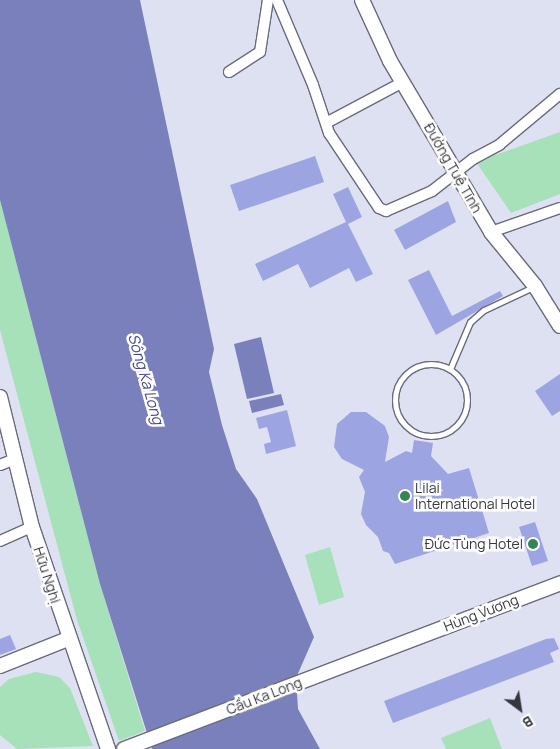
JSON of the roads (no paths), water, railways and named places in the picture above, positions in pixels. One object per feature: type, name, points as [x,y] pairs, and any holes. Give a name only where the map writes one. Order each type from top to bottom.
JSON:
[{"type":"street","points":[[229,72],[260,52],[268,0]]},
{"type":"street","points":[[277,0],[313,85],[326,123],[379,208],[386,211],[432,191],[455,171],[500,145],[560,94]]},
{"type":"street","name":"Đường Tuệ Tĩnh","points":[[362,0],[402,82],[491,232],[535,286],[560,326]]},
{"type":"street","points":[[326,123],[402,82]]},
{"type":"street","points":[[491,232],[560,208]]},
{"type":"street","name":"Hữu Nghị","points":[[0,397],[32,527],[68,639],[108,749]]},
{"type":"street","points":[[0,465],[16,458]]},
{"type":"street","points":[[0,541],[32,527]]},
{"type":"street","name":"Hùng Vương","points":[[403,643],[560,583]]},
{"type":"street","points":[[0,666],[68,639]]},
{"type":"street","name":"Cầu Ka Long","points":[[124,749],[403,643]]},
{"type":"lane","points":[[450,369],[470,322],[484,310],[535,286]]},
{"type":"lane","points":[[440,364],[450,369],[459,377],[467,398],[460,420],[447,431],[430,436],[409,429],[398,416],[394,400],[401,379],[418,366],[440,364]]},
{"type":"water","name":"Sông Ka Long","points":[[0,0],[140,0],[214,349],[209,372],[222,425],[236,469],[257,499],[314,637],[296,678],[298,709],[320,749],[152,749],[100,584],[0,200]]},
{"type":"water","points":[[261,337],[274,393],[247,399],[234,344]]},
{"type":"water","points":[[281,394],[284,405],[252,413],[249,401]]},
{"type":"place","name":"Lilai International Hotel","points":[[405,496]]},
{"type":"place","name":"Đức Tùng Hotel","points":[[533,544]]}]
